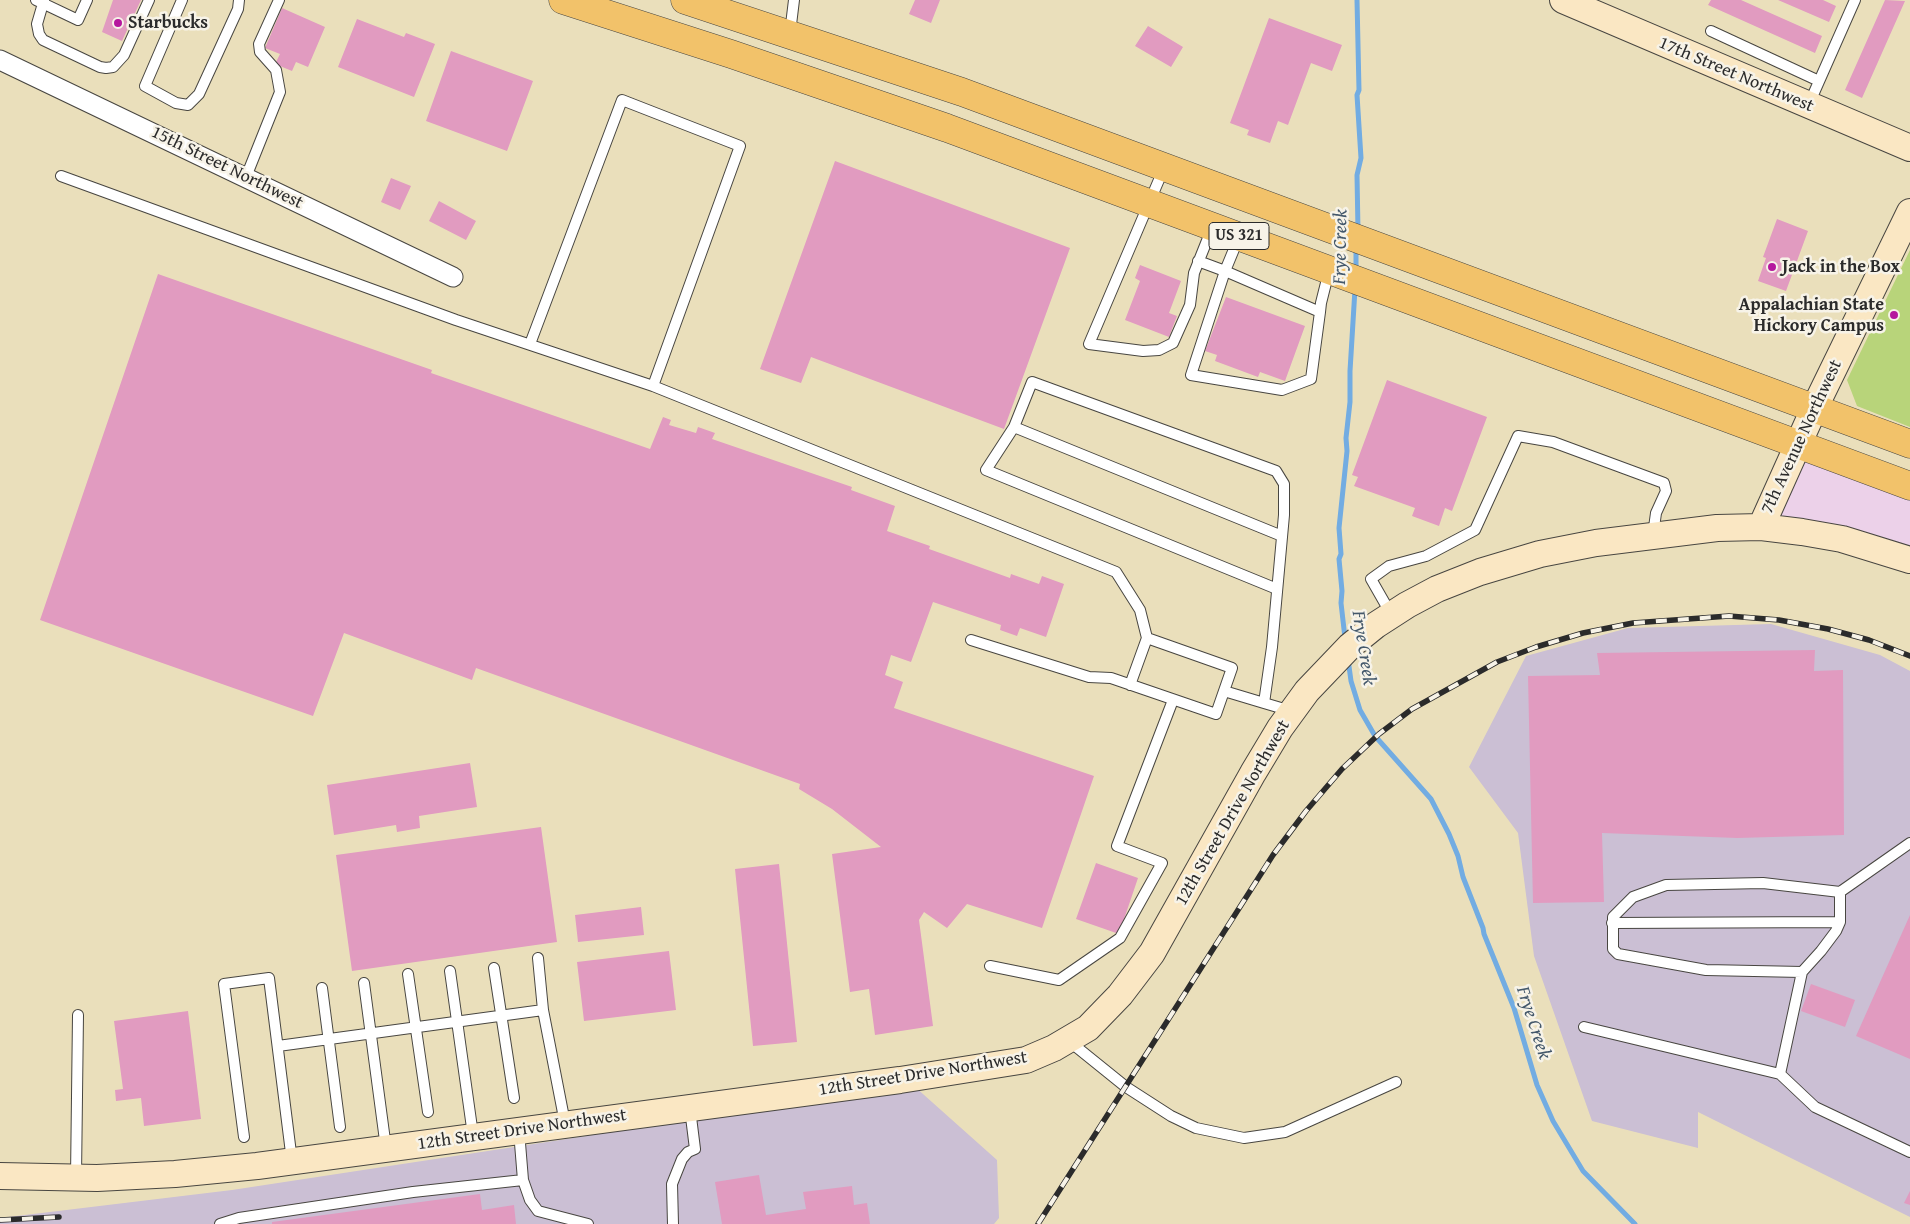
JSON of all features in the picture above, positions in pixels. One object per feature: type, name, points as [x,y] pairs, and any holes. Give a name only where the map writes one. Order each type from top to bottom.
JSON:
[{"type":"highway","name":"US 321","points":[[563,0],[731,54],[900,112],[1149,202],[1798,446],[1910,486]]},
{"type":"highway","name":"US 321","points":[[685,0],[962,92],[1910,444]]},
{"type":"street","name":"17th Street Northwest","points":[[1577,3],[1808,106],[1910,148]]},
{"type":"street","name":"15th Street Northwest","points":[[0,60],[453,277]]},
{"type":"street","name":"7th Avenue Northwest","points":[[1761,527],[1814,409],[1910,212]]},
{"type":"street","name":"12th Street Drive Northwest","points":[[0,1176],[76,1177],[175,1174],[292,1161],[990,1067],[1026,1060],[1088,1028],[1120,995],[1152,953],[1253,774],[1292,712],[1333,662],[1363,635],[1391,615],[1437,589],[1510,562],[1596,543],[1717,528],[1761,527],[1842,540],[1910,560]]},
{"type":"lane","points":[[87,0],[78,20],[41,1],[37,24],[39,34],[44,40],[106,68],[113,67],[124,55],[149,0]]},
{"type":"lane","points":[[182,0],[145,86],[176,103],[188,105],[199,94],[238,9],[239,0]]},
{"type":"lane","points":[[246,177],[280,92],[276,70],[260,52],[259,44],[278,0]]},
{"type":"lane","points":[[790,34],[794,0]]},
{"type":"lane","points":[[1808,106],[1855,0]]},
{"type":"lane","points":[[1711,31],[1819,81]]},
{"type":"lane","points":[[530,344],[622,100],[740,146],[653,386]]},
{"type":"lane","points":[[1164,167],[1089,344],[1142,351],[1159,350],[1173,343],[1190,305],[1194,273],[1212,226]]},
{"type":"lane","points":[[61,176],[456,320],[653,386],[1116,572],[1140,610],[1147,638],[1130,685]]},
{"type":"lane","points":[[1239,236],[1225,271],[1191,375],[1282,390],[1311,379],[1320,312],[1330,270]]},
{"type":"lane","points":[[1198,261],[1320,312]]},
{"type":"lane","points":[[1264,703],[1277,589],[1282,536],[1284,484],[1276,471],[1032,382],[1014,427],[986,470],[1277,589]]},
{"type":"lane","points":[[1014,427],[1282,536]]},
{"type":"lane","points":[[1391,615],[1371,579],[1389,566],[1426,556],[1475,530],[1518,436],[1553,442],[1664,483],[1666,491],[1656,513],[1653,535]]},
{"type":"lane","points":[[971,640],[1089,677],[1110,678],[1216,714],[1232,668],[1147,638]]},
{"type":"lane","points":[[1224,691],[1292,712]]},
{"type":"lane","points":[[990,966],[1059,980],[1120,938],[1162,863],[1117,846],[1173,700]]},
{"type":"lane","points":[[1802,972],[1706,970],[1618,954],[1613,949],[1613,917],[1632,897],[1666,885],[1763,883],[1840,892],[1910,844]]},
{"type":"lane","points":[[1780,1074],[1802,972],[1836,931],[1840,922],[1840,892]]},
{"type":"lane","points":[[1612,922],[1840,922]]},
{"type":"lane","points":[[538,958],[543,1010],[565,1124]]},
{"type":"lane","points":[[494,968],[514,1098]]},
{"type":"lane","points":[[450,971],[459,1021],[473,1136]]},
{"type":"lane","points":[[408,974],[428,1112]]},
{"type":"lane","points":[[244,1137],[224,984],[269,978],[292,1161]]},
{"type":"lane","points":[[364,983],[386,1148]]},
{"type":"lane","points":[[322,988],[340,1127]]},
{"type":"lane","points":[[278,1046],[543,1010]]},
{"type":"lane","points":[[76,1177],[78,1015]]},
{"type":"lane","points":[[1584,1027],[1780,1074],[1815,1107],[1910,1152]]},
{"type":"lane","points":[[1068,1040],[1126,1087],[1170,1116],[1196,1128],[1244,1138],[1285,1132],[1396,1082]]},
{"type":"lane","points":[[673,1224],[672,1184],[682,1159],[688,1152],[695,1149],[690,1108]]},
{"type":"lane","points":[[519,1130],[523,1180],[530,1200],[538,1211],[588,1224]]},
{"type":"lane","points":[[220,1224],[240,1218],[404,1194],[523,1180]]},
{"type":"shaded area","points":[[1798,445],[1910,486],[1910,560],[1761,527]]},
{"type":"shaded area","points":[[1771,624],[1880,655],[1910,671],[1910,1217],[1698,1112],[1698,1148],[1592,1121],[1534,956],[1518,833],[1469,767],[1526,656],[1628,628]]},
{"type":"shaded area","points":[[914,1086],[997,1160],[999,1218],[994,1224],[0,1224],[0,1218],[232,1190]]},
{"type":"green space","name":"Appalachian State Hickory Campus","points":[[1910,250],[1910,427],[1857,406],[1847,380]]},
{"type":"building","name":"Starbucks","points":[[113,0],[141,0],[122,41],[102,32]]},
{"type":"building","points":[[915,0],[940,0],[931,23],[909,14]]},
{"type":"building","points":[[1711,0],[1741,0],[1822,36],[1815,53],[1708,5]]},
{"type":"building","points":[[1778,0],[1823,0],[1836,6],[1829,22]]},
{"type":"building","points":[[1885,0],[1905,1],[1862,98],[1845,90]]},
{"type":"building","points":[[282,8],[325,27],[308,67],[296,62],[292,71],[275,64],[280,54],[265,48]]},
{"type":"building","points":[[1269,18],[1342,45],[1332,71],[1311,63],[1288,125],[1278,121],[1270,143],[1247,135],[1249,130],[1230,123]]},
{"type":"building","points":[[357,19],[404,37],[406,33],[435,44],[414,97],[338,67]]},
{"type":"building","points":[[1148,26],[1183,47],[1171,67],[1135,46]]},
{"type":"building","points":[[451,51],[533,81],[507,151],[426,121]]},
{"type":"building","points":[[835,161],[1070,248],[1004,429],[811,357],[801,383],[760,369]]},
{"type":"building","points":[[391,178],[411,186],[400,210],[381,202]]},
{"type":"building","points":[[439,201],[476,221],[466,240],[429,221]]},
{"type":"building","points":[[1777,219],[1808,231],[1786,291],[1758,281],[1766,258],[1763,257]]},
{"type":"building","points":[[1140,265],[1181,281],[1169,313],[1177,316],[1169,337],[1125,320],[1140,281],[1135,278]]},
{"type":"building","points":[[158,274],[432,370],[431,373],[650,449],[663,417],[671,420],[669,425],[696,433],[698,427],[715,433],[712,439],[852,487],[851,490],[895,506],[887,531],[930,546],[929,549],[1010,578],[1011,574],[1039,584],[1042,576],[1064,584],[1046,637],[1020,628],[1017,636],[1000,630],[1001,625],[933,602],[911,662],[891,655],[885,675],[903,682],[894,708],[1094,776],[1042,928],[967,904],[947,928],[924,912],[919,920],[933,1026],[875,1035],[869,989],[850,992],[832,854],[881,847],[832,809],[799,789],[800,784],[476,668],[472,680],[344,633],[313,716],[40,620]]},
{"type":"building","points":[[1226,297],[1305,326],[1285,381],[1260,372],[1258,377],[1215,361],[1217,355],[1205,351]]},
{"type":"building","points":[[1387,380],[1487,417],[1452,511],[1445,508],[1439,526],[1412,516],[1415,508],[1354,486],[1358,477],[1352,475]]},
{"type":"building","points":[[1815,650],[1814,671],[1843,670],[1844,835],[1737,838],[1602,833],[1604,902],[1533,903],[1528,676],[1600,675],[1597,653]]},
{"type":"building","points":[[470,763],[477,807],[419,816],[420,828],[397,832],[396,825],[334,835],[327,785]]},
{"type":"building","points":[[541,827],[557,942],[352,971],[336,855]]},
{"type":"building","points":[[1096,863],[1138,878],[1119,934],[1076,919]]},
{"type":"building","points":[[779,864],[797,1042],[753,1046],[735,869]]},
{"type":"building","points":[[641,907],[644,935],[578,942],[575,915]]},
{"type":"building","points":[[1910,915],[1910,1059],[1856,1036]]},
{"type":"building","points":[[669,951],[676,1010],[584,1021],[577,962]]},
{"type":"building","points":[[1811,984],[1855,1000],[1845,1027],[1801,1011]]},
{"type":"building","points":[[188,1011],[201,1119],[144,1126],[141,1098],[116,1101],[115,1090],[123,1089],[114,1021]]},
{"type":"building","points":[[759,1175],[766,1215],[806,1209],[803,1192],[852,1186],[854,1205],[867,1203],[870,1224],[722,1224],[715,1182]]},
{"type":"building","points":[[1910,1191],[1910,1205],[1904,1203]]},
{"type":"building","points":[[480,1194],[482,1210],[514,1205],[516,1224],[272,1224],[272,1222]]},
{"type":"waterway","name":"Frye Creek","points":[[1357,0],[1359,90],[1357,95],[1361,158],[1357,175],[1358,231]]},
{"type":"waterway","name":"Frye Creek","points":[[1356,246],[1356,270]]},
{"type":"waterway","name":"Frye Creek","points":[[1345,638],[1341,603],[1339,528],[1347,451],[1346,438],[1350,402],[1355,289]]},
{"type":"waterway","name":"Frye Creek","points":[[1348,659],[1351,681],[1360,710],[1375,736],[1431,799],[1449,834],[1484,934],[1514,1008],[1537,1085],[1553,1121],[1583,1171],[1635,1224]]},
{"type":"railway","points":[[1038,1224],[1273,855],[1306,811],[1342,769],[1379,734],[1412,709],[1497,662],[1536,647],[1583,633],[1633,623],[1729,616],[1779,620],[1828,629],[1869,640],[1910,656]]},
{"type":"railway","points":[[0,1220],[59,1217]]},
{"type":"place","name":"Starbucks","points":[[118,23]]},
{"type":"place","name":"Jack in the Box","points":[[1772,267]]},
{"type":"place","name":"Appalachian State Hickory Campus","points":[[1894,315]]}]
